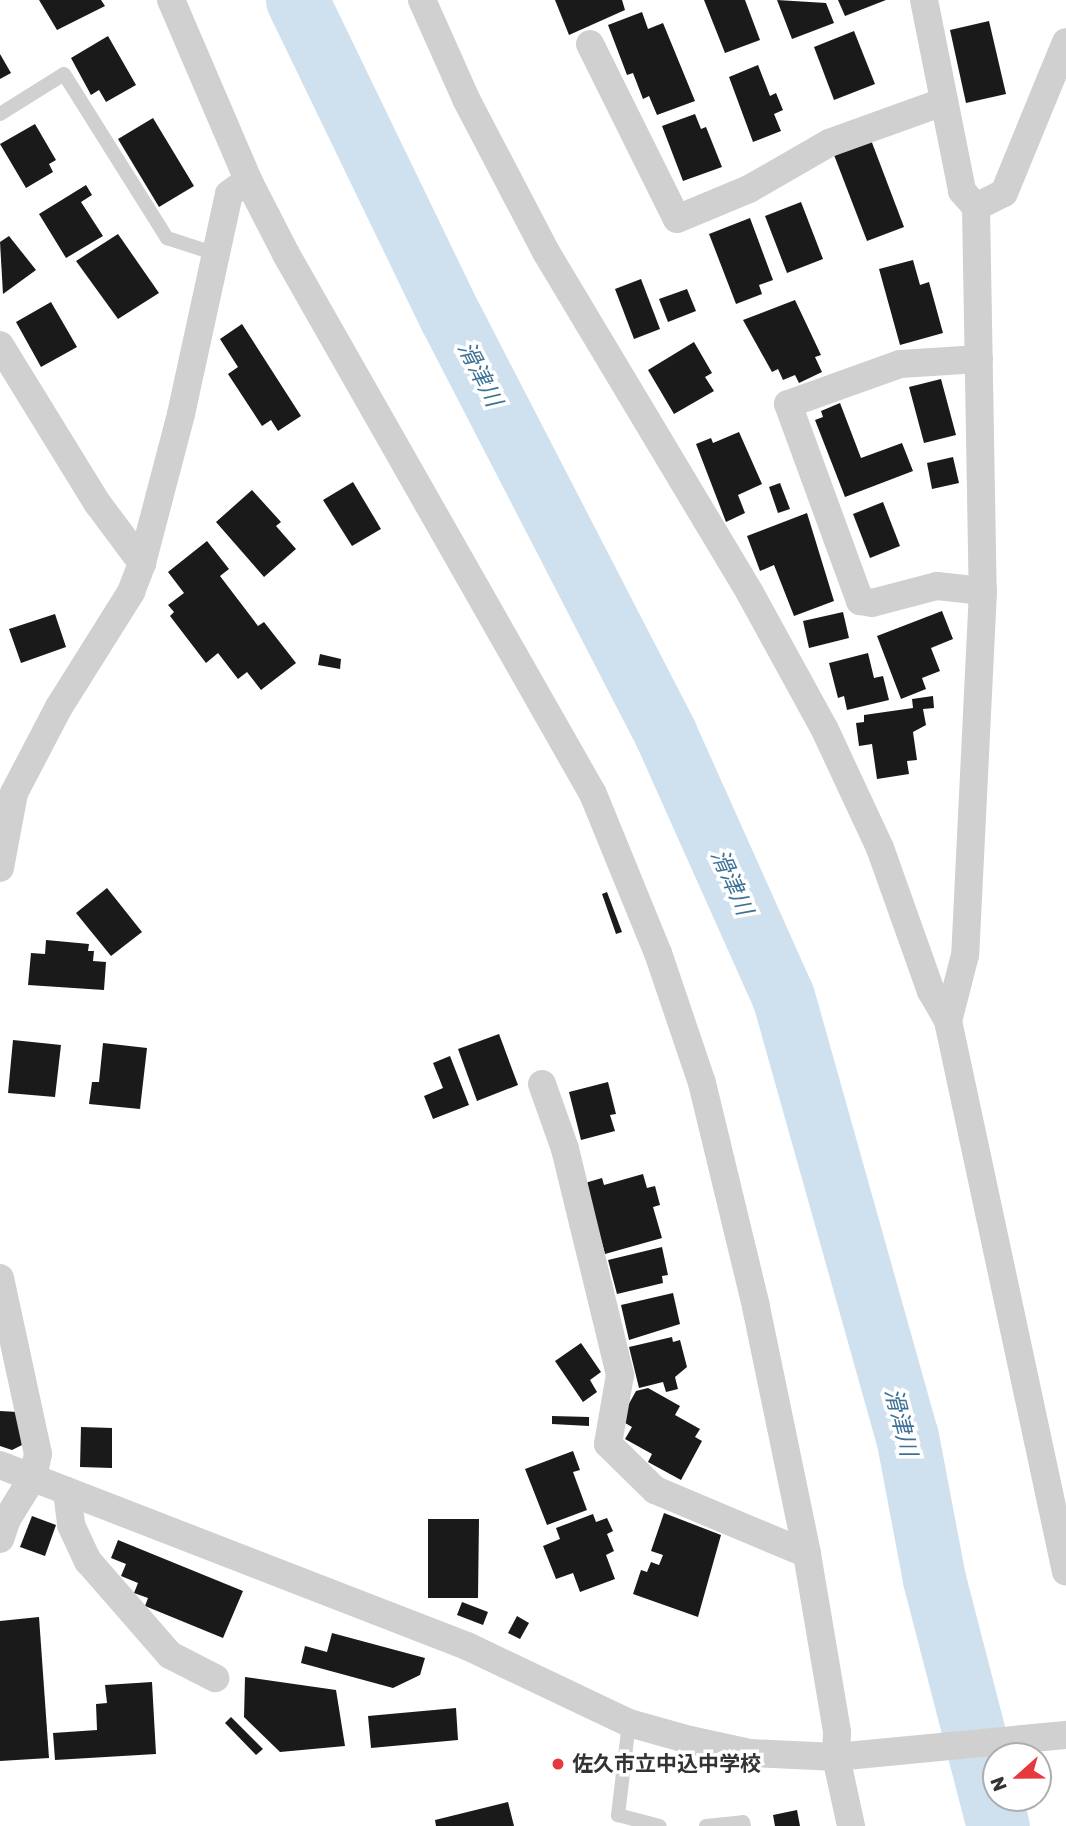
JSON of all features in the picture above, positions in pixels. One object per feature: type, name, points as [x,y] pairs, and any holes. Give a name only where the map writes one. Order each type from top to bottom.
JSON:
[{"type":"street","points":[[171,0],[248,180],[372,409],[593,794],[659,953],[702,1083],[807,1554],[842,1756],[851,1826]]},
{"type":"street","points":[[422,0],[466,99],[547,252],[750,593],[825,730],[880,848],[930,991],[948,1021],[1066,1572]]},
{"type":"street","points":[[924,0],[962,191],[976,207],[983,591],[965,955],[948,1021]]},
{"type":"street","points":[[976,207],[1004,193],[1066,42]]},
{"type":"street","points":[[590,44],[677,219],[749,189],[829,143],[943,102]]},
{"type":"street","points":[[0,868],[7,789],[131,592],[142,563],[229,194],[248,180]]},
{"type":"street","points":[[0,345],[97,504],[142,563]]},
{"type":"street","points":[[979,359],[900,364],[788,404],[860,601],[872,604],[937,586],[983,591]]},
{"type":"street","points":[[541,1084],[565,1149],[620,1375],[608,1444],[655,1490],[807,1554]]},
{"type":"street","points":[[0,1278],[37,1434],[33,1477],[6,1519],[0,1539]]},
{"type":"street","points":[[0,1465],[467,1646],[629,1723],[750,1753],[842,1756],[1066,1735]]},
{"type":"street","points":[[67,1491],[71,1525],[88,1561],[170,1655],[215,1678]]},
{"type":"lane","points":[[0,114],[64,75],[167,238],[216,254]]},
{"type":"lane","points":[[629,1723],[618,1815],[660,1826]]},
{"type":"lane","points":[[706,1826],[743,1822],[744,1826]]},
{"type":"building","points":[[39,0],[101,0],[105,6],[57,30]]},
{"type":"building","points":[[555,0],[622,0],[625,10],[569,35]]},
{"type":"building","points":[[704,0],[745,0],[760,40],[725,53]]},
{"type":"building","points":[[777,0],[826,3],[834,23],[792,39]]},
{"type":"building","points":[[838,0],[886,0],[845,16]]},
{"type":"building","points":[[642,12],[648,29],[663,23],[695,101],[657,115],[649,96],[643,99],[633,73],[627,75],[608,25]]},
{"type":"building","points":[[989,21],[1006,94],[966,103],[950,30]]},
{"type":"building","points":[[854,31],[875,84],[834,100],[814,47]]},
{"type":"building","points":[[108,36],[136,85],[106,102],[99,90],[91,95],[71,58]]},
{"type":"building","points":[[0,54],[11,73],[0,79]]},
{"type":"building","points":[[758,65],[770,96],[776,93],[783,110],[774,114],[781,131],[753,142],[729,77]]},
{"type":"building","points":[[695,114],[701,129],[706,127],[722,167],[683,181],[662,126]]},
{"type":"building","points":[[153,118],[194,186],[159,207],[118,139]]},
{"type":"building","points":[[35,124],[56,160],[49,164],[53,172],[26,188],[0,144]]},
{"type":"building","points":[[871,140],[904,227],[867,241],[834,155]]},
{"type":"building","points":[[86,185],[92,195],[81,202],[103,236],[66,258],[39,214]]},
{"type":"building","points":[[801,202],[823,259],[787,273],[765,216]]},
{"type":"building","points":[[750,218],[773,280],[759,285],[762,294],[736,304],[709,234]]},
{"type":"building","points":[[118,234],[159,293],[118,319],[76,261]]},
{"type":"building","points":[[9,236],[36,270],[3,294],[0,242]]},
{"type":"building","points":[[913,260],[920,285],[929,282],[943,333],[900,345],[879,269]]},
{"type":"building","points":[[641,279],[660,329],[634,339],[615,289]]},
{"type":"building","points":[[687,289],[696,311],[668,322],[659,299]]},
{"type":"building","points":[[795,300],[821,355],[815,357],[822,372],[799,383],[795,375],[783,380],[778,369],[772,372],[743,320]]},
{"type":"building","points":[[51,302],[77,347],[41,367],[16,322]]},
{"type":"building","points":[[242,324],[301,416],[278,431],[271,420],[262,426],[228,374],[238,367],[220,339]]},
{"type":"building","points":[[694,342],[712,373],[705,377],[714,391],[674,414],[648,370]]},
{"type":"building","points":[[941,379],[956,435],[924,443],[909,387]]},
{"type":"building","points":[[840,403],[861,458],[902,443],[913,471],[845,497],[815,420],[823,417],[821,411]]},
{"type":"building","points":[[739,432],[762,484],[738,495],[745,513],[726,522],[696,444],[711,438],[713,443]]},
{"type":"building","points":[[953,457],[959,483],[932,489],[927,463]]},
{"type":"building","points":[[353,482],[381,529],[352,546],[323,500]]},
{"type":"building","points":[[780,483],[790,509],[778,513],[769,487]]},
{"type":"building","points":[[252,490],[281,522],[276,526],[296,549],[264,577],[216,522]]},
{"type":"building","points":[[883,502],[900,546],[870,558],[853,514]]},
{"type":"building","points":[[807,513],[834,601],[794,616],[774,565],[760,571],[747,536]]},
{"type":"building","points":[[207,541],[229,569],[220,576],[258,626],[264,622],[296,663],[261,690],[247,672],[238,679],[218,653],[206,663],[170,616],[174,612],[168,605],[184,593],[168,572]]},
{"type":"building","points":[[942,611],[953,639],[931,648],[940,671],[922,678],[926,689],[901,699],[877,636]]},
{"type":"building","points":[[843,612],[849,638],[809,648],[803,621]]},
{"type":"building","points":[[55,614],[66,647],[21,663],[9,629]]},
{"type":"building","points":[[868,653],[874,678],[883,676],[889,700],[847,710],[844,696],[838,698],[829,663]]},
{"type":"building","points":[[320,654],[341,659],[340,669],[318,665]]},
{"type":"building","points":[[933,696],[934,708],[923,709],[926,725],[913,732],[917,760],[907,761],[909,774],[877,779],[872,744],[859,746],[856,723],[864,722],[864,715],[913,708],[912,699]]},
{"type":"building","points":[[107,888],[142,932],[111,956],[76,913]]},
{"type":"building","points":[[607,892],[622,932],[616,934],[602,894]]},
{"type":"building","points":[[46,940],[89,944],[88,951],[94,951],[93,961],[106,962],[104,990],[28,985],[31,953],[45,954]]},
{"type":"building","points":[[499,1034],[518,1085],[477,1101],[458,1049]]},
{"type":"building","points":[[13,1040],[61,1045],[55,1097],[8,1093]]},
{"type":"building","points":[[103,1043],[147,1048],[140,1109],[89,1104],[92,1082],[99,1082]]},
{"type":"building","points":[[450,1056],[469,1105],[433,1119],[424,1096],[443,1088],[433,1063]]},
{"type":"building","points":[[608,1082],[616,1114],[610,1115],[615,1131],[581,1140],[569,1092]]},
{"type":"building","points":[[643,1174],[647,1188],[655,1186],[660,1205],[653,1207],[662,1238],[605,1254],[585,1183],[602,1178],[604,1185]]},
{"type":"building","points":[[662,1247],[668,1275],[662,1276],[663,1283],[617,1294],[608,1260]]},
{"type":"building","points":[[673,1293],[680,1324],[629,1340],[621,1305]]},
{"type":"building","points":[[672,1337],[673,1342],[680,1340],[687,1367],[675,1377],[678,1389],[666,1392],[663,1382],[639,1388],[629,1347]]},
{"type":"building","points":[[581,1343],[601,1372],[590,1380],[597,1392],[583,1402],[555,1361]]},
{"type":"building","points":[[648,1388],[680,1406],[675,1415],[700,1429],[695,1437],[702,1441],[681,1480],[648,1462],[652,1454],[625,1439],[632,1427],[620,1420],[636,1391]]},
{"type":"building","points":[[0,1411],[18,1412],[22,1445],[12,1450],[0,1446]]},
{"type":"building","points":[[552,1416],[589,1417],[589,1426],[552,1424]]},
{"type":"building","points":[[81,1427],[112,1428],[112,1468],[80,1467]]},
{"type":"building","points":[[573,1451],[580,1470],[573,1472],[587,1510],[547,1525],[525,1469]]},
{"type":"building","points":[[664,1513],[721,1535],[698,1617],[633,1594],[641,1570],[647,1572],[651,1562],[659,1565],[663,1555],[651,1551]]},
{"type":"building","points":[[593,1514],[596,1522],[607,1518],[613,1531],[607,1534],[614,1551],[606,1555],[615,1579],[580,1592],[573,1573],[556,1579],[543,1546],[560,1539],[556,1528]]},
{"type":"building","points":[[32,1516],[56,1525],[45,1556],[20,1547]]},
{"type":"building","points":[[428,1519],[479,1519],[478,1598],[428,1598]]},
{"type":"building","points":[[118,1540],[243,1591],[223,1638],[145,1606],[148,1598],[134,1593],[138,1583],[121,1576],[126,1564],[111,1558]]},
{"type":"building","points":[[462,1602],[488,1612],[483,1625],[457,1615]]},
{"type":"building","points":[[517,1616],[529,1623],[520,1639],[508,1633]]},
{"type":"building","points":[[39,1617],[49,1758],[0,1761],[0,1621]]},
{"type":"building","points":[[332,1633],[425,1658],[420,1675],[393,1688],[301,1663],[305,1646],[327,1652]]},
{"type":"building","points":[[245,1677],[336,1690],[345,1746],[280,1752],[244,1717]]},
{"type":"building","points":[[152,1682],[156,1754],[55,1760],[53,1733],[97,1730],[96,1704],[107,1703],[105,1685]]},
{"type":"building","points":[[456,1708],[458,1740],[371,1748],[368,1716]]},
{"type":"building","points":[[231,1717],[263,1749],[256,1755],[225,1723]]},
{"type":"building","points":[[508,1802],[514,1826],[436,1826],[435,1820]]},
{"type":"building","points":[[797,1810],[800,1826],[775,1826],[773,1815]]},
{"type":"waterway","name":"滑津川","points":[[297,0],[451,318],[666,735],[783,996],[907,1436],[934,1579],[998,1826]]},
{"type":"place","name":"佐久市立中込中学校","points":[[558,1764]]}]
